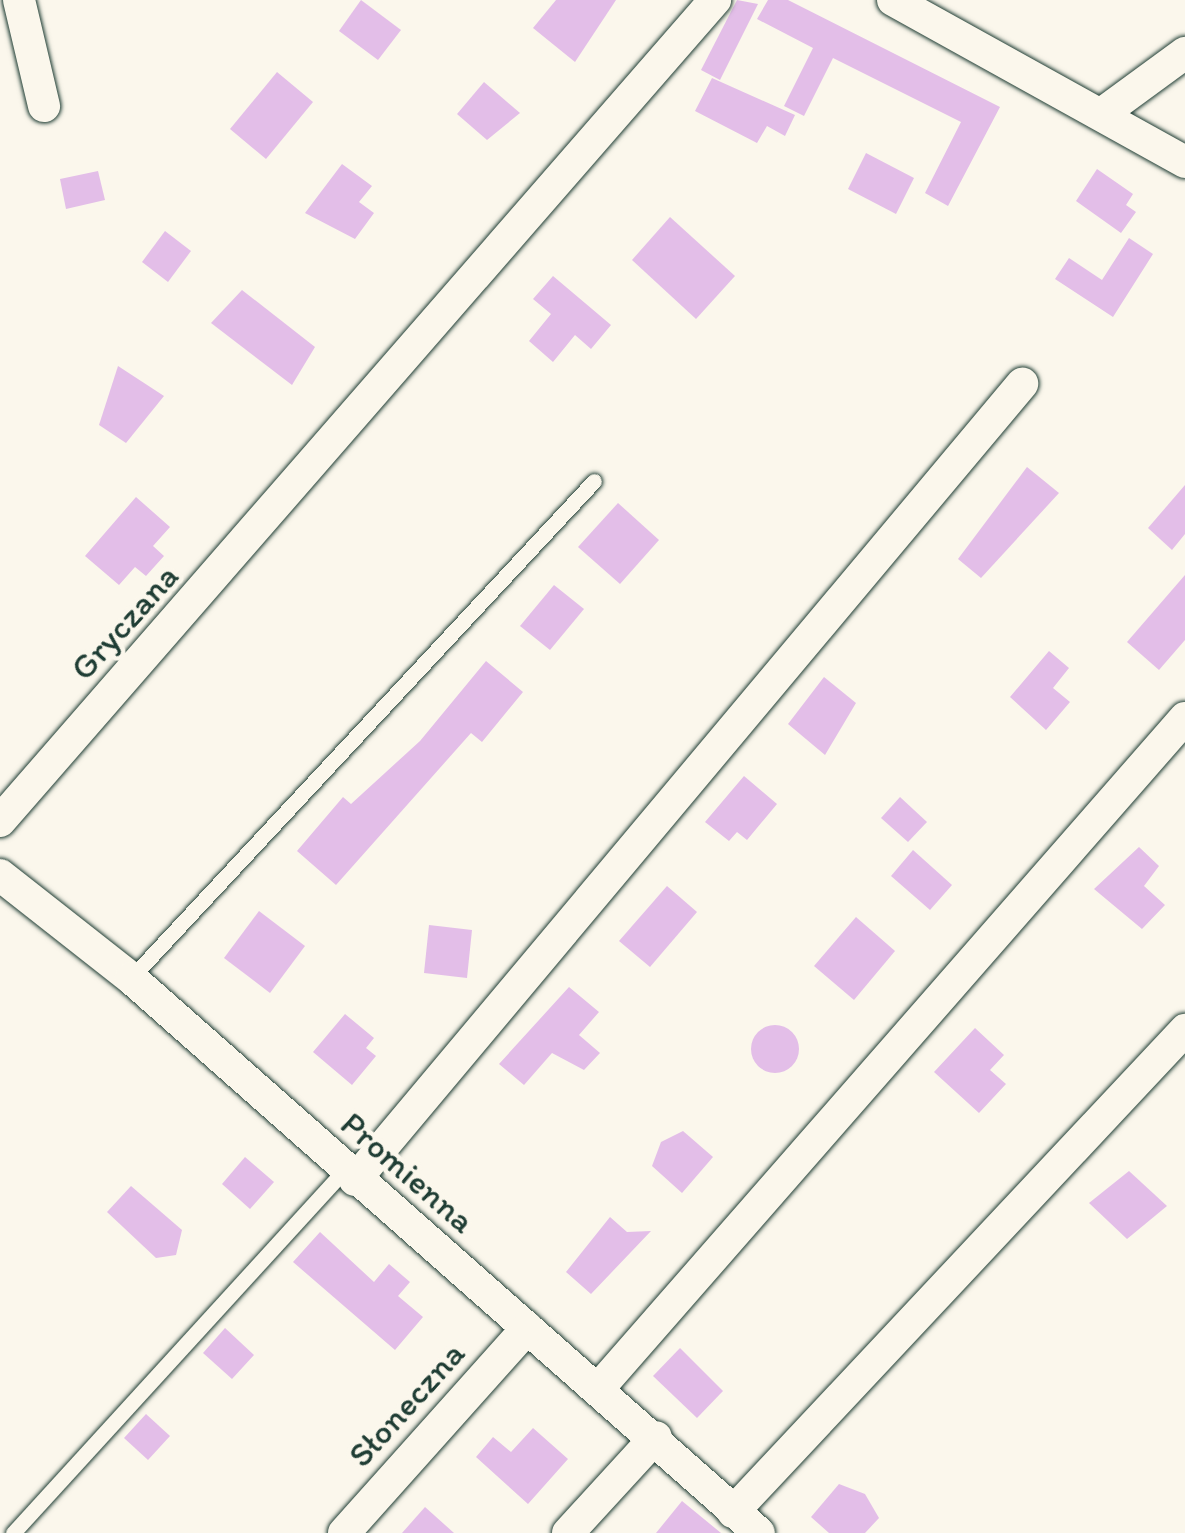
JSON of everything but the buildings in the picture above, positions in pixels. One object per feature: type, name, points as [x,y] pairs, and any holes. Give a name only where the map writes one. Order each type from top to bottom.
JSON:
[{"type":"street","points":[[18,0],[44,106]]},
{"type":"street","name":"Gryczana","points":[[0,821],[308,477],[715,0]]},
{"type":"street","points":[[893,0],[1103,113],[1185,162]]},
{"type":"street","points":[[1103,113],[1185,53]]},
{"type":"street","points":[[349,1175],[1022,384]]},
{"type":"street","points":[[599,1388],[1185,718]]},
{"type":"street","name":"Promienna","points":[[0,876],[130,978],[349,1175],[599,1388],[760,1533]]},
{"type":"street","points":[[733,1512],[1185,1030]]},
{"type":"street","name":"Słoneczna","points":[[344,1533],[527,1328]]},
{"type":"street","points":[[568,1533],[656,1438]]},
{"type":"lane","points":[[130,978],[594,481]]},
{"type":"lane","points":[[14,1533],[349,1175]]}]
